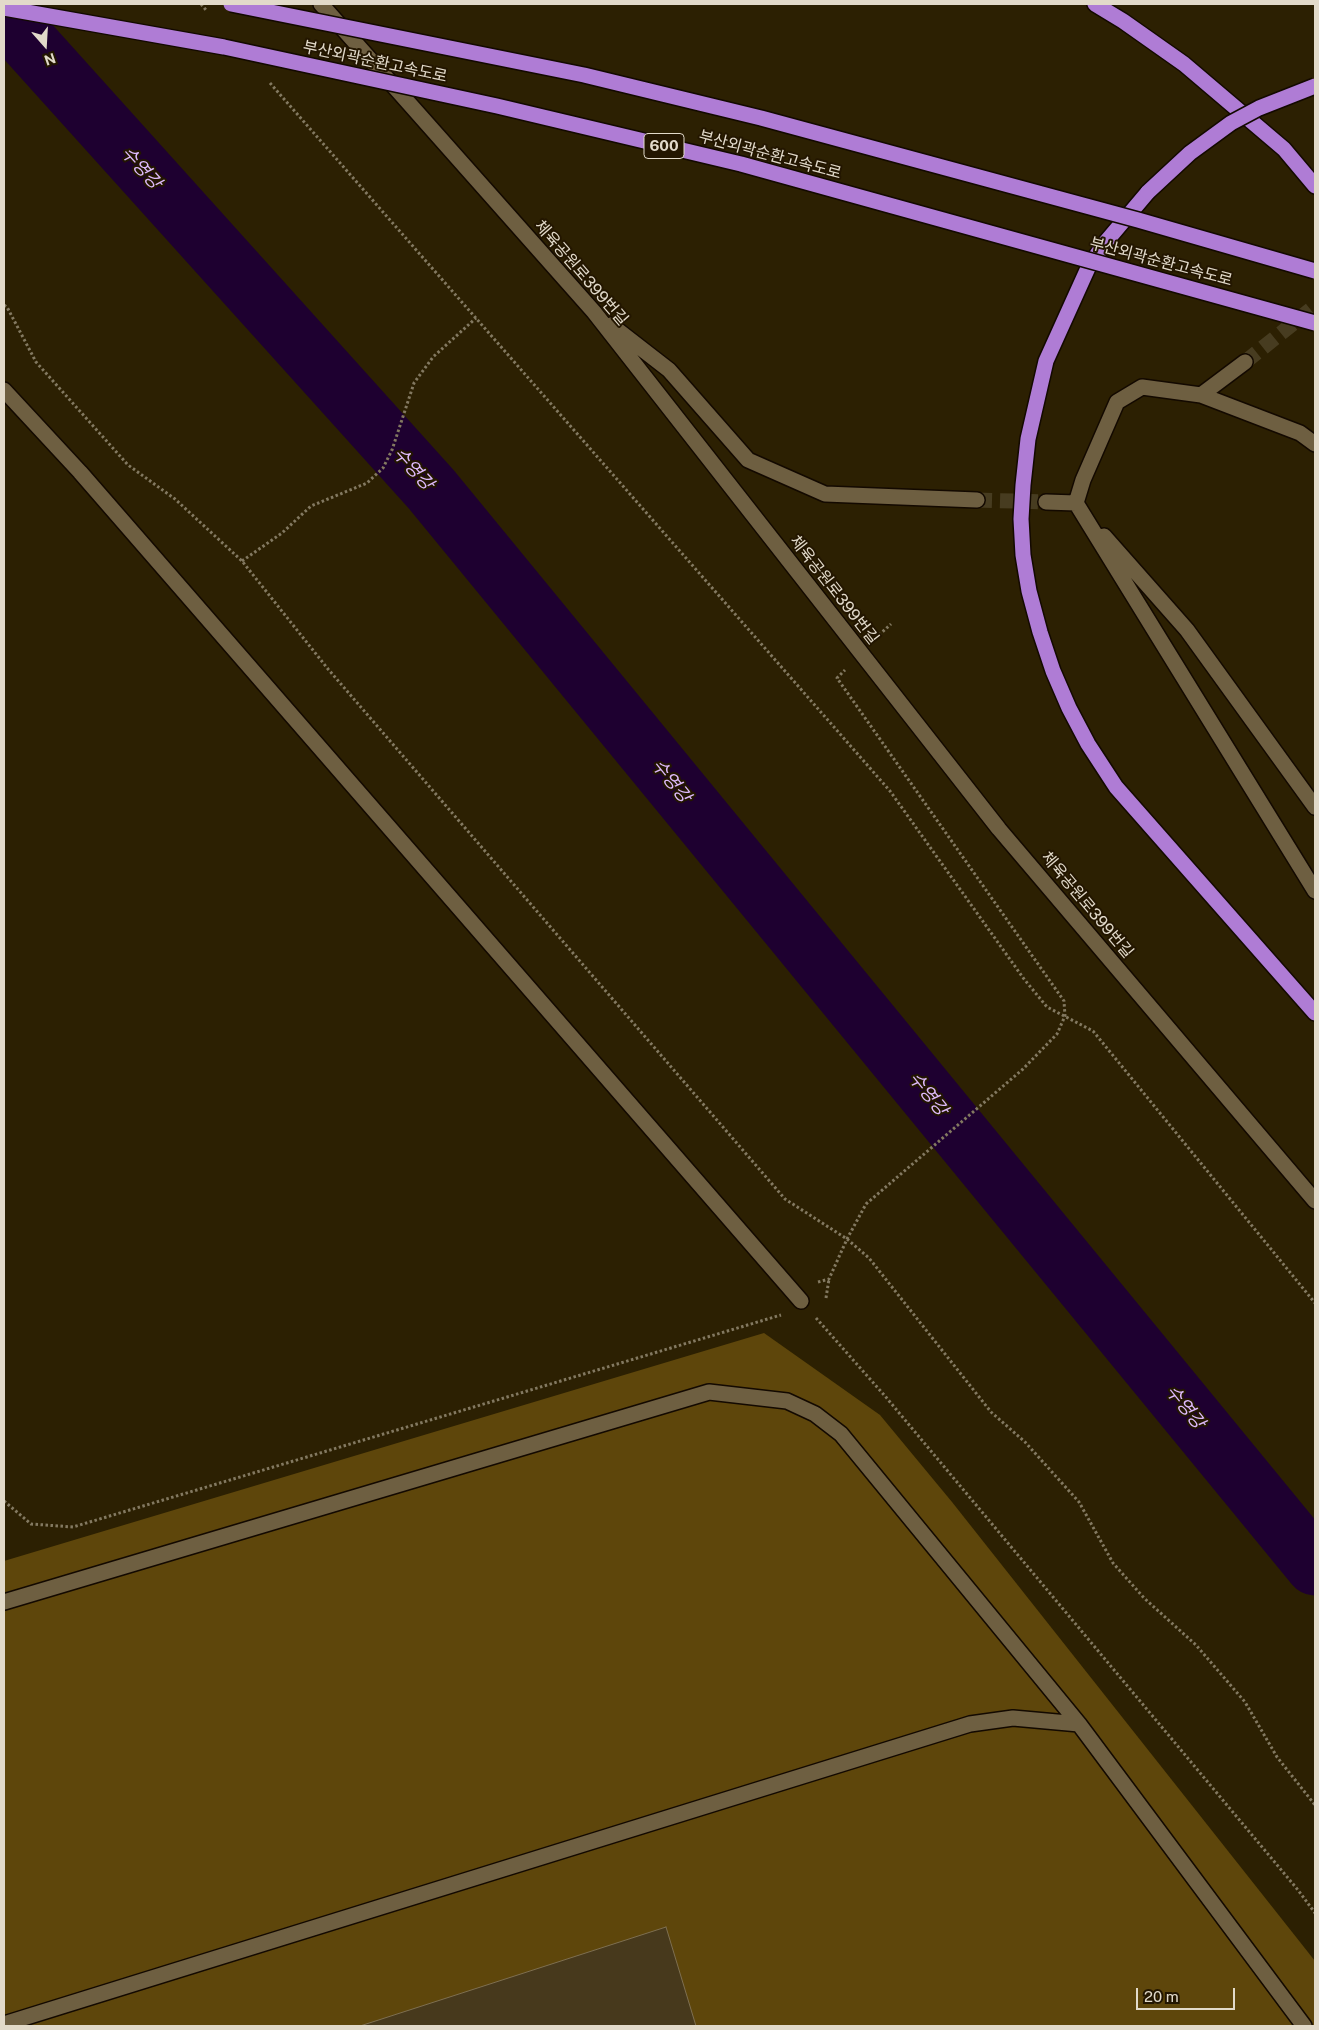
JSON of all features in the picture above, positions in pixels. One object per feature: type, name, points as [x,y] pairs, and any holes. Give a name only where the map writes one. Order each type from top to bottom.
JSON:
[{"type":"highway","name":"부산외곽순환고속도로","points":[[231,4],[584,75],[761,118],[1129,218],[1315,271]]},
{"type":"highway","points":[[1095,4],[1124,21],[1184,64],[1284,149],[1315,186]]},
{"type":"highway","name":"부산외곽순환고속도로","points":[[4,8],[224,47],[497,106],[723,160],[1315,323]]},
{"type":"highway","points":[[1315,86],[1259,108],[1231,123],[1190,153],[1148,192],[1104,244],[1088,268],[1046,361],[1028,439],[1021,519],[1023,555],[1029,591],[1048,656],[1069,708],[1088,744],[1116,787],[1315,1013]]},
{"type":"street","name":"체육공원로399번길","points":[[321,4],[594,312],[999,829],[1315,1202]]},
{"type":"street","points":[[594,312],[668,370],[748,460],[825,494],[977,500]]},
{"type":"street","points":[[1201,395],[1245,362]]},
{"type":"street","points":[[1315,444],[1300,434],[1201,395],[1142,387],[1117,402],[1083,480],[1076,503],[1315,891]]},
{"type":"street","points":[[4,390],[80,472],[796,1296]]},
{"type":"street","points":[[1046,502],[1076,503],[1187,630],[1315,808]]},
{"type":"street","points":[[4,1602],[709,1392],[787,1401],[815,1414],[841,1434],[1079,1724],[1304,2026]]},
{"type":"street","points":[[4,2024],[970,1724],[1013,1718],[1079,1724]]},
{"type":"path","points":[[201,4],[207,11]]},
{"type":"path","points":[[266,79],[890,791],[1024,979],[1047,1007],[1093,1031],[1315,1304]]},
{"type":"path","points":[[4,305],[7,307],[36,362],[128,465],[175,498],[242,561],[328,669],[784,1199],[847,1239],[869,1258],[991,1412],[1025,1442],[1080,1502],[1113,1563],[1144,1598],[1196,1645],[1239,1695],[1277,1757],[1315,1805]]},
{"type":"path","points":[[242,561],[282,532],[311,506],[367,483],[383,468],[392,450],[414,383],[433,357],[476,318]]},
{"type":"path","points":[[4,1501],[31,1524],[73,1526],[786,1314],[796,1296],[829,1279],[847,1239],[866,1204],[1022,1069],[1058,1034],[1064,1016],[1064,1001],[837,678]]},
{"type":"path","points":[[796,1296],[886,1396],[1315,1913]]},
{"type":"shaded area","points":[[764,1333],[880,1415],[952,1502],[1315,1961],[1315,2026],[4,2026],[4,1561]]},
{"type":"building","points":[[666,1927],[696,2026],[360,2026]]},
{"type":"waterway","name":"수영강","points":[[4,15],[431,489],[1315,1566]]},
{"type":"tunnel","points":[[1245,362],[1315,306]]},
{"type":"tunnel","points":[[977,500],[1046,502]]}]
